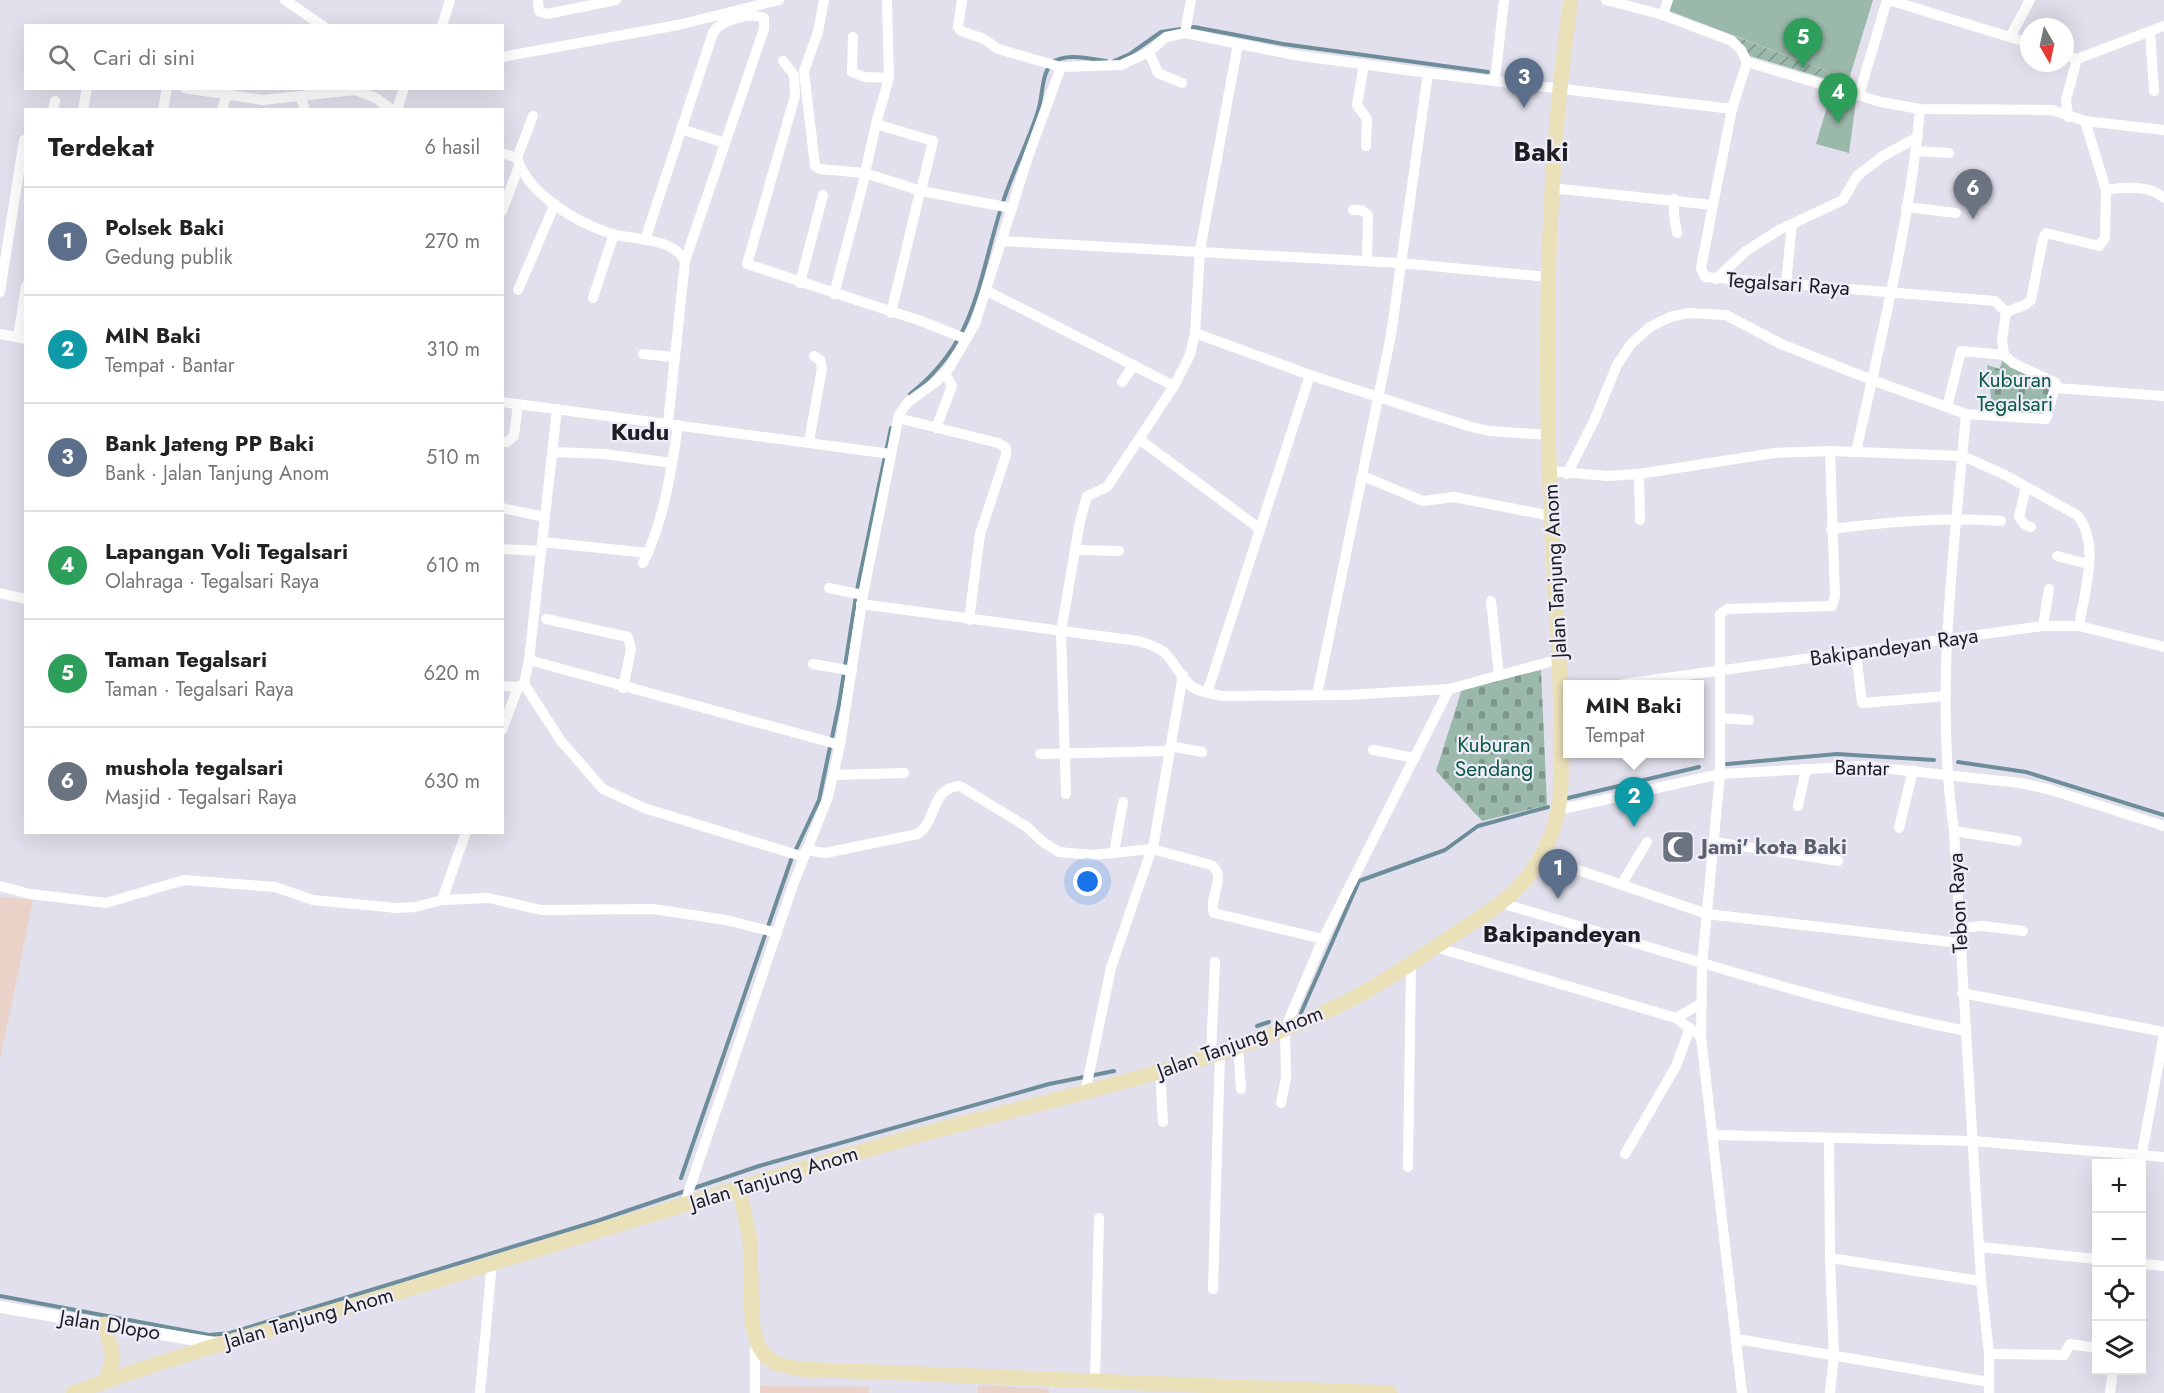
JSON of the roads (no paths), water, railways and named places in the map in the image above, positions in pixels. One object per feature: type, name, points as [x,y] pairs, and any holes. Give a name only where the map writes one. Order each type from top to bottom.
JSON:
[{"type":"main road","name":"Jalan Tanjung Anom","points":[[1563,684],[1551,516],[1548,277],[1558,90],[1571,0]]},
{"type":"main road","name":"Jalan Tanjung Anom","points":[[73,1393],[220,1344],[492,1262],[689,1193],[739,1188],[1087,1083],[1160,1071],[1285,1029],[1342,1004],[1411,965],[1500,903],[1525,880],[1540,857],[1558,810],[1563,712]]},
{"type":"main road","points":[[739,1188],[750,1239],[755,1339],[766,1358],[788,1368],[1390,1393]]},
{"type":"main road","points":[[105,1324],[113,1357],[106,1381]]},
{"type":"street","points":[[285,0],[320,24]]},
{"type":"street","points":[[443,24],[450,0]]},
{"type":"street","points":[[538,0],[539,11],[547,14],[616,0]]},
{"type":"street","points":[[504,57],[658,29],[779,0]]},
{"type":"street","points":[[824,0],[818,32],[804,71],[814,165],[820,170],[865,177],[920,193],[1005,207]]},
{"type":"street","points":[[834,294],[889,78],[887,0]]},
{"type":"street","points":[[962,0],[958,27],[961,31],[984,39],[998,49],[1053,66],[1120,65],[1149,52],[1166,37],[1186,30],[1238,44],[1364,64],[1558,90],[1732,109]]},
{"type":"street","points":[[1186,30],[1191,0]]},
{"type":"street","points":[[1495,80],[1504,0]]},
{"type":"street","points":[[1551,188],[1674,199],[1713,205],[1732,109],[1746,62],[1741,50],[1732,41],[1663,15],[1606,0]]},
{"type":"street","points":[[1663,15],[1668,0]]},
{"type":"street","points":[[1859,95],[1888,0],[2020,40]]},
{"type":"street","points":[[2010,37],[2030,0]]},
{"type":"street","points":[[643,563],[663,507],[672,463],[673,357],[685,261],[764,28],[764,18],[760,16],[725,22],[716,28],[645,240]]},
{"type":"street","points":[[2074,58],[2077,59],[2164,26]]},
{"type":"street","points":[[2150,31],[2154,91]]},
{"type":"street","points":[[853,37],[852,72],[864,77],[889,78]]},
{"type":"street","points":[[1066,794],[1061,632],[1080,521],[1087,496],[1107,487],[1174,386],[1190,355],[1195,333],[1200,250],[1238,44]]},
{"type":"street","points":[[1149,52],[1158,73],[1182,83]]},
{"type":"street","points":[[2068,117],[2066,100],[2077,59]]},
{"type":"street","points":[[783,62],[794,75],[795,96],[747,264],[962,337]]},
{"type":"street","points":[[1746,62],[1859,95],[1920,109],[2052,110],[2085,121],[2164,130]]},
{"type":"street","points":[[1364,64],[1357,105],[1367,119],[1366,146]]},
{"type":"street","points":[[689,1193],[771,931],[800,854],[828,797],[833,775],[832,743],[887,453],[898,418],[908,402],[945,373],[987,291],[1001,241],[1005,207],[1053,66]]},
{"type":"street","points":[[1317,695],[1378,398],[1428,73]]},
{"type":"street","points":[[83,108],[87,90]]},
{"type":"street","points":[[163,108],[167,90]]},
{"type":"street","points":[[194,90],[263,100],[301,98],[355,90],[376,98],[389,108]]},
{"type":"street","points":[[398,108],[403,90]]},
{"type":"street","points":[[222,108],[225,96]]},
{"type":"street","points":[[301,98],[304,108]]},
{"type":"street","points":[[2052,110],[2066,100]]},
{"type":"street","points":[[1856,452],[1891,293],[1916,152],[1920,109]]},
{"type":"street","points":[[504,205],[533,116]]},
{"type":"street","points":[[2004,356],[2002,340],[2006,312],[2025,305],[2031,300],[2046,233],[2097,246],[2102,244],[2106,190],[2085,121]]},
{"type":"street","points":[[876,124],[933,141],[891,312]]},
{"type":"street","points":[[681,129],[725,143]]},
{"type":"street","points":[[1716,279],[1746,251],[1791,224],[1843,200],[1857,176],[1883,156],[1918,137]]},
{"type":"street","points":[[0,292],[24,140]]},
{"type":"street","points":[[1916,152],[1949,153]]},
{"type":"street","points":[[504,154],[518,162],[539,191],[575,217],[614,234],[645,240],[675,250],[685,261]]},
{"type":"street","points":[[2106,190],[2140,189],[2160,194],[2164,198]]},
{"type":"street","points":[[800,282],[823,195]]},
{"type":"street","points":[[1674,199],[1677,233]]},
{"type":"street","points":[[518,290],[555,204]]},
{"type":"street","name":"Tegalsari Raya","points":[[1713,205],[1701,268],[1705,277],[1995,301],[2006,312]]},
{"type":"street","points":[[1906,207],[1956,213]]},
{"type":"street","points":[[1353,210],[1361,210],[1368,214],[1367,261]]},
{"type":"street","points":[[1786,284],[1791,224]]},
{"type":"street","points":[[593,298],[614,234]]},
{"type":"street","points":[[1001,241],[1200,250],[1400,263],[1548,277]]},
{"type":"street","points":[[987,291],[1174,386]]},
{"type":"street","points":[[0,334],[22,338],[24,312]]},
{"type":"street","points":[[1567,474],[1594,421],[1617,365],[1631,344],[1650,327],[1670,317],[1688,313],[1726,315],[1781,344],[1966,414],[2046,419],[2056,388],[2054,381],[2013,363],[2004,356],[1961,351],[1947,406]]},
{"type":"street","points":[[1195,333],[1378,398],[1489,431],[1549,435]]},
{"type":"street","points":[[643,354],[673,357]]},
{"type":"street","points":[[809,442],[822,368],[820,360],[814,356]]},
{"type":"street","points":[[1122,382],[1134,365]]},
{"type":"street","points":[[936,428],[952,386],[945,373]]},
{"type":"street","points":[[1207,693],[1310,375]]},
{"type":"street","points":[[2056,388],[2164,396]]},
{"type":"street","points":[[504,402],[887,453]]},
{"type":"street","points":[[504,442],[514,436],[518,404]]},
{"type":"street","points":[[504,725],[521,686],[529,660],[557,409]]},
{"type":"street","name":"Tebon Raya","points":[[1966,414],[1946,638],[1946,696],[1948,769],[1954,831],[1962,993],[1982,1281],[1989,1354],[1989,1387]]},
{"type":"street","points":[[898,418],[998,443],[1007,451],[980,534],[969,620]]},
{"type":"street","points":[[1139,439],[1260,529]]},
{"type":"street","points":[[1742,1393],[1701,1037],[1702,965],[1720,771],[1719,620],[1723,611],[1832,606],[1835,596],[1830,451]]},
{"type":"street","points":[[1550,471],[1567,474],[1639,474],[1774,453],[1830,451],[1963,456],[2026,487],[2082,520],[2089,542],[2079,626]]},
{"type":"street","points":[[553,452],[604,454],[672,463]]},
{"type":"street","points":[[1639,474],[1640,520]]},
{"type":"street","points":[[1363,476],[1423,501],[1454,497],[1551,516]]},
{"type":"street","points":[[2026,487],[2019,517],[2025,525],[2031,526]]},
{"type":"street","points":[[504,508],[545,517]]},
{"type":"street","points":[[1831,529],[1957,518],[2001,521]]},
{"type":"street","points":[[504,549],[541,547],[648,553]]},
{"type":"street","points":[[1076,550],[1119,551]]},
{"type":"street","points":[[2057,556],[2088,564]]},
{"type":"street","points":[[829,588],[859,597],[969,620],[1155,645],[1167,653],[1191,686],[1207,693],[1246,696],[1317,695],[1449,689],[1560,659]]},
{"type":"street","points":[[2043,626],[2049,589]]},
{"type":"street","points":[[0,594],[24,599]]},
{"type":"street","points":[[1491,601],[1499,675]]},
{"type":"street","points":[[546,619],[628,637],[631,649],[623,688]]},
{"type":"street","name":"Bakipandeyan Raya","points":[[1655,680],[2043,626],[2079,626],[2164,647]]},
{"type":"street","points":[[1856,653],[1862,703],[1946,696]]},
{"type":"street","points":[[529,660],[623,688],[832,743]]},
{"type":"street","points":[[813,664],[846,670]]},
{"type":"street","points":[[1087,1083],[1111,968],[1152,849],[1183,675]]},
{"type":"street","points":[[504,686],[521,686]]},
{"type":"street","points":[[521,686],[561,741],[603,789],[644,808],[800,854],[825,853],[918,834],[926,825],[945,789],[960,786],[1027,827],[1043,842],[1059,852],[1114,854],[1152,849],[1215,868],[1218,877],[1212,906],[1214,913],[1323,939]]},
{"type":"street","points":[[1281,1103],[1286,1077],[1285,1029],[1323,939],[1449,689]]},
{"type":"street","points":[[1720,718],[1749,720]]},
{"type":"street","points":[[1040,754],[1169,749],[1202,752]]},
{"type":"street","points":[[1373,750],[1415,758]]},
{"type":"street","name":"Bantar","points":[[1558,810],[1720,771],[1863,766],[1913,770],[1948,769],[2051,790],[2164,826]]},
{"type":"street","points":[[1798,806],[1806,769]]},
{"type":"street","points":[[1899,828],[1913,770]]},
{"type":"street","points":[[833,775],[904,773]]},
{"type":"street","points":[[1114,854],[1123,802]]},
{"type":"street","points":[[1954,831],[2017,841]]},
{"type":"street","points":[[442,900],[465,834]]},
{"type":"street","points":[[1622,885],[1647,842]]},
{"type":"street","points":[[1715,842],[1838,861]]},
{"type":"street","points":[[1540,857],[1707,914],[1960,943]]},
{"type":"street","points":[[0,886],[30,894],[106,903],[184,880],[275,887],[313,900],[386,908],[415,907],[442,900],[489,898],[541,910],[653,909],[771,931]]},
{"type":"street","points":[[1500,903],[1702,965],[1881,1014],[1966,1031]]},
{"type":"street","points":[[1959,928],[1983,927],[2023,931]]},
{"type":"street","points":[[1435,947],[1676,1018],[1701,1037]]},
{"type":"street","points":[[1213,1289],[1215,962]]},
{"type":"street","points":[[1408,1167],[1411,965]]},
{"type":"street","points":[[1962,993],[2164,1033],[2140,1159]]},
{"type":"street","points":[[1676,1018],[1702,1003]]},
{"type":"street","points":[[1625,1154],[1676,1066],[1690,1028]]},
{"type":"street","points":[[1238,1046],[1241,1089]]},
{"type":"street","points":[[1160,1071],[1163,1122]]},
{"type":"street","points":[[1712,1135],[1973,1141],[2140,1159],[2164,1157]]},
{"type":"street","points":[[1829,1138],[1834,1355],[1830,1393]]},
{"type":"street","points":[[1095,1381],[1098,1218]]},
{"type":"street","points":[[1980,1247],[2092,1258]]},
{"type":"street","points":[[1830,1258],[1982,1281]]},
{"type":"street","points":[[480,1393],[492,1262]]},
{"type":"street","points":[[2146,1264],[2164,1266]]},
{"type":"street","name":"Jalan Dlopo","points":[[0,1307],[220,1344]]},
{"type":"street","points":[[754,1393],[755,1339]]},
{"type":"street","points":[[1737,1339],[1834,1355],[1989,1387]]},
{"type":"street","points":[[1989,1354],[2064,1355],[2070,1344],[2092,1347]]},
{"type":"street","points":[[2110,1393],[2112,1375]]},
{"type":"waterway","points":[[1114,61],[1130,54],[1161,32],[1194,27],[1283,44],[1488,72]]},
{"type":"waterway","points":[[910,394],[950,353],[963,330],[980,283],[1010,181],[1040,105],[1048,68],[1052,63],[1064,58],[1078,57],[1106,61]]},
{"type":"waterway","points":[[681,1178],[791,860],[819,800],[839,704],[857,590],[891,428]]},
{"type":"waterway","points":[[1727,764],[1837,754],[1934,760]]},
{"type":"waterway","points":[[1958,762],[2026,772],[2164,815]]},
{"type":"waterway","points":[[1568,798],[1699,767]]},
{"type":"waterway","points":[[1301,1013],[1359,881],[1445,850],[1478,826],[1548,807]]},
{"type":"waterway","points":[[1257,1026],[1269,1022]]},
{"type":"waterway","points":[[0,1296],[209,1335],[230,1333],[597,1221],[759,1166],[1049,1084],[1114,1071]]},
{"type":"place","name":"Taman Tegalsari","points":[[1803,68]]},
{"type":"place","name":"Bank Jateng PP Baki","points":[[1524,108]]},
{"type":"place","name":"Lapangan Voli Tegalsari","points":[[1838,123]]},
{"type":"place","name":"mushola tegalsari","points":[[1973,219]]},
{"type":"place","name":"MIN Baki","points":[[1634,827]]},
{"type":"place","name":"Jami' kota Baki","points":[[1678,847]]},
{"type":"place","name":"Polsek Baki","points":[[1558,899]]},
{"type":"district","name":"Baki","points":[[1541,152]]},
{"type":"district","name":"Kudu","points":[[640,432]]},
{"type":"district","name":"Bakipandeyan","points":[[1562,934]]},
{"type":"park label","name":"Kuburan Tegalsari","points":[[2015,392]]},
{"type":"park label","name":"Kuburan Sendang","points":[[1494,757]]}]
